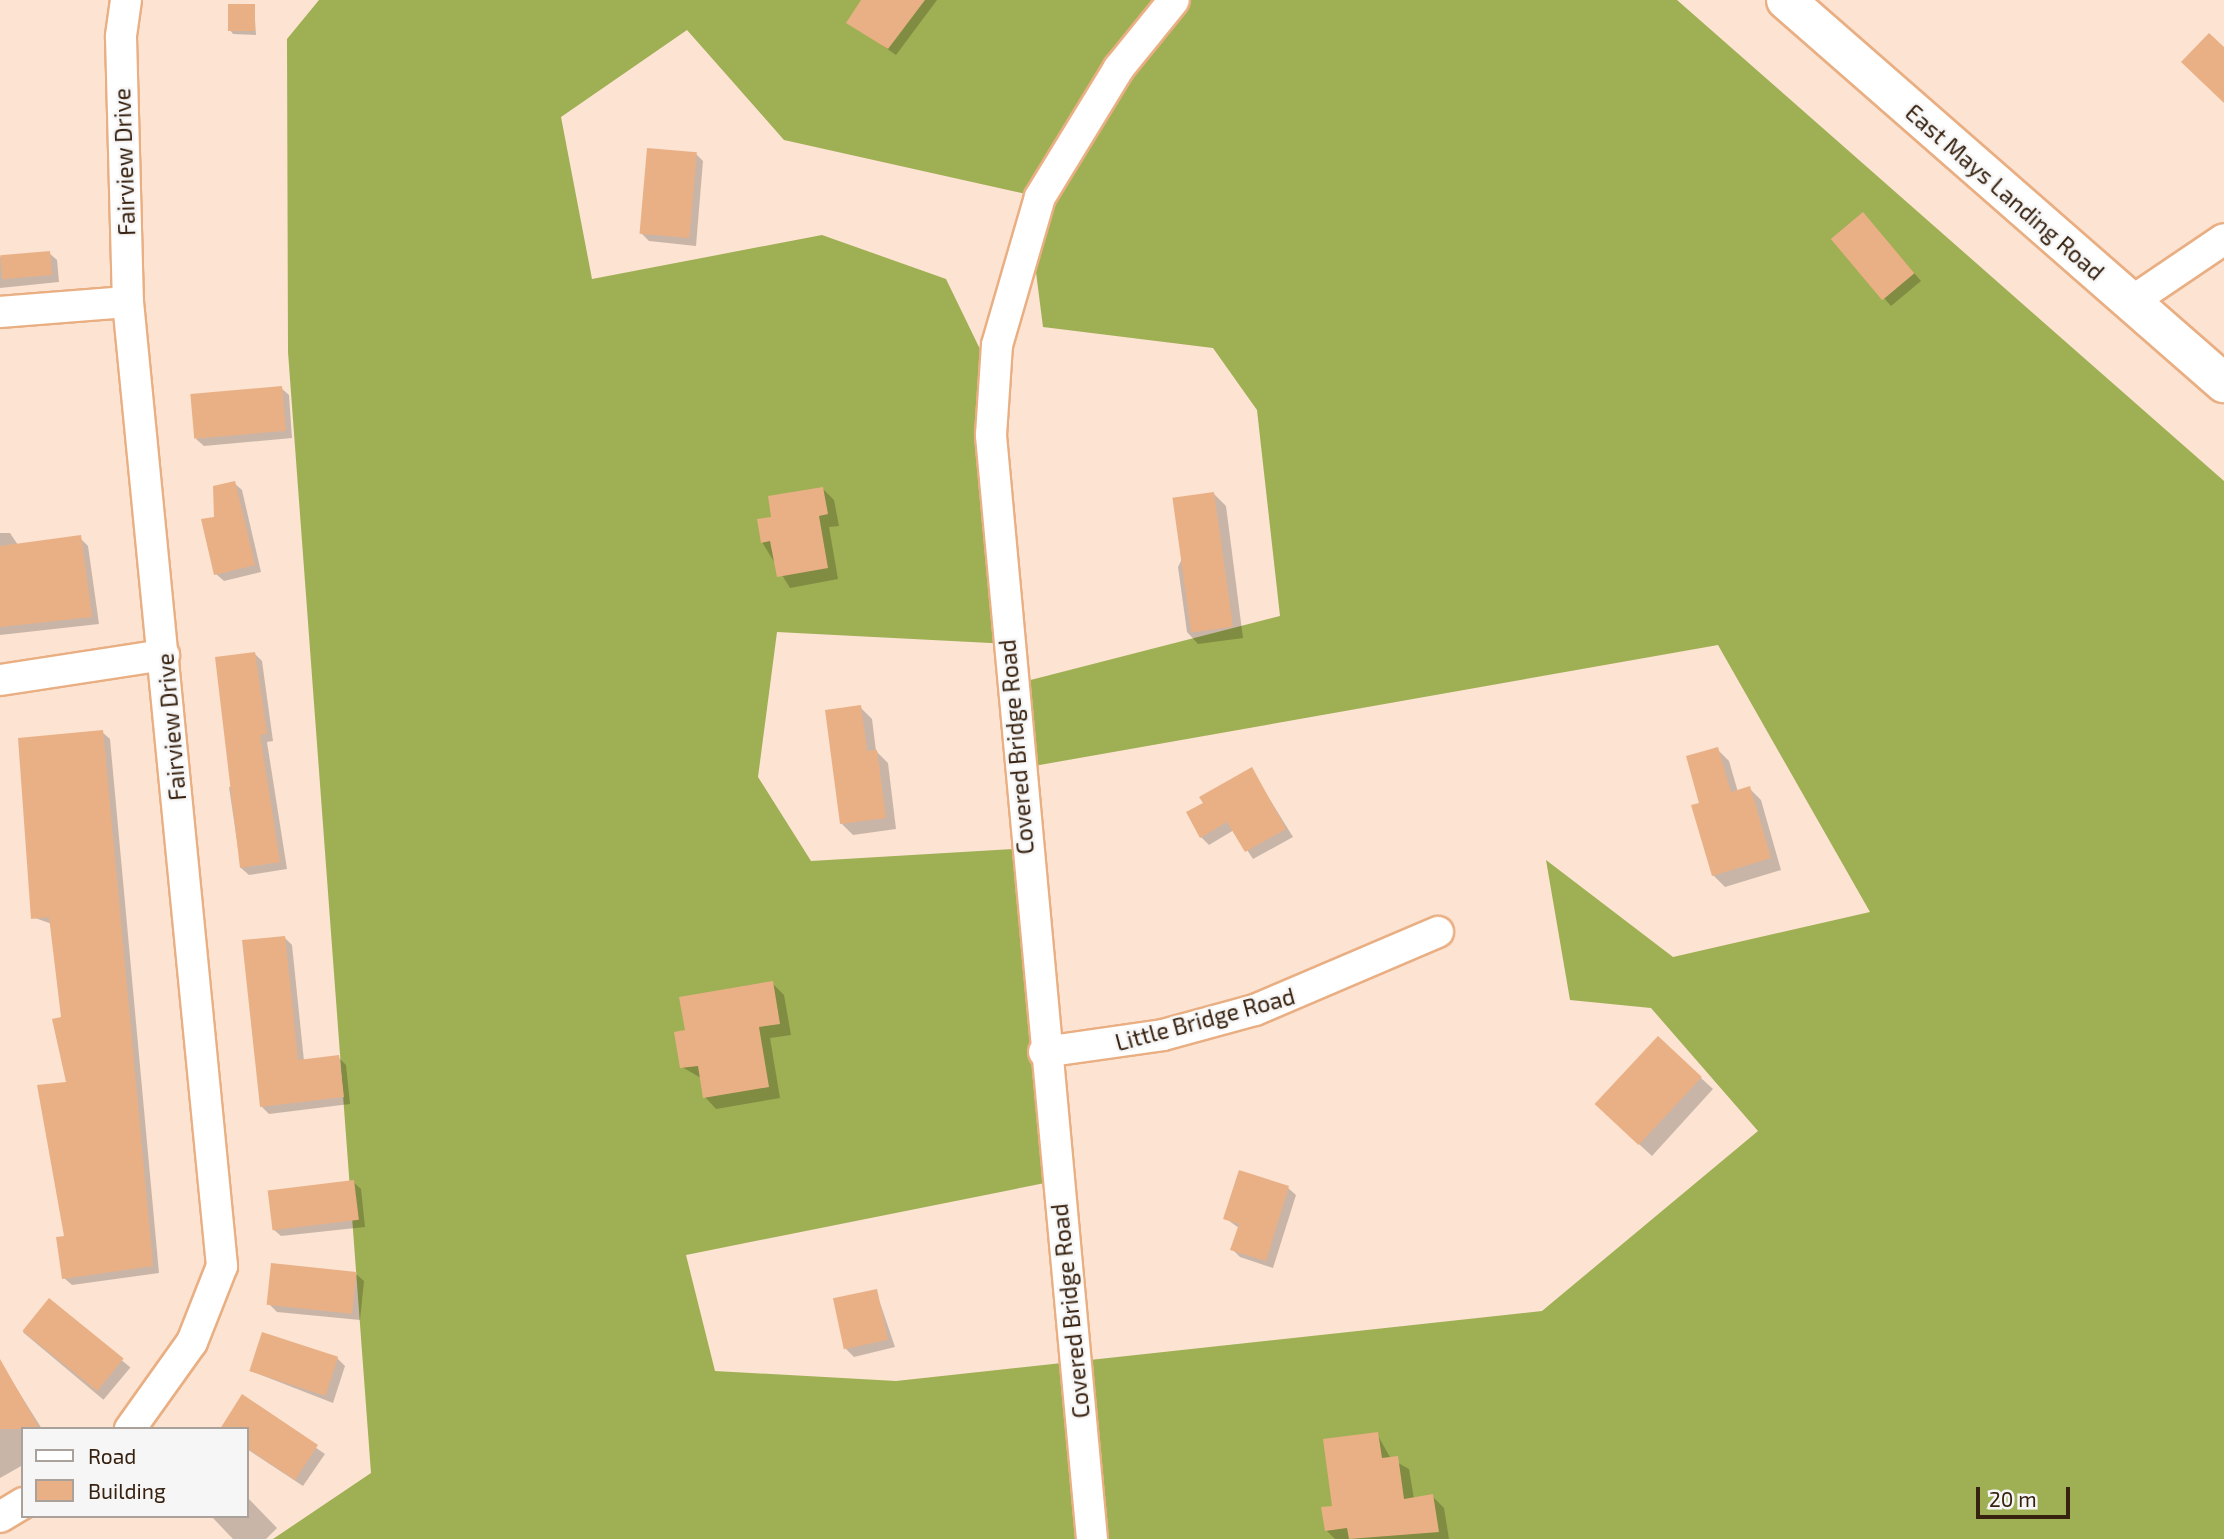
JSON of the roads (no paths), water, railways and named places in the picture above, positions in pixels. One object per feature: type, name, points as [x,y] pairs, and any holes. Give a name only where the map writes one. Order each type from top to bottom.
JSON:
[{"type":"main road","name":"East Mays Landing Road","points":[[1786,0],[2224,383]]},
{"type":"street","name":"Fairview Drive","points":[[126,0],[121,37],[128,302],[222,1266],[192,1342],[131,1427]]},
{"type":"street","name":"Covered Bridge Road","points":[[1092,1539],[999,577],[990,435],[997,345],[1040,197],[1119,68],[1174,0]]},
{"type":"street","points":[[2130,302],[2224,239]]},
{"type":"street","points":[[0,312],[128,302]]},
{"type":"street","points":[[0,680],[164,656]]},
{"type":"street","name":"Little Bridge Road","points":[[1044,1052],[1163,1035],[1255,1010],[1438,932]]},
{"type":"street","points":[[0,1517],[21,1504]]}]
